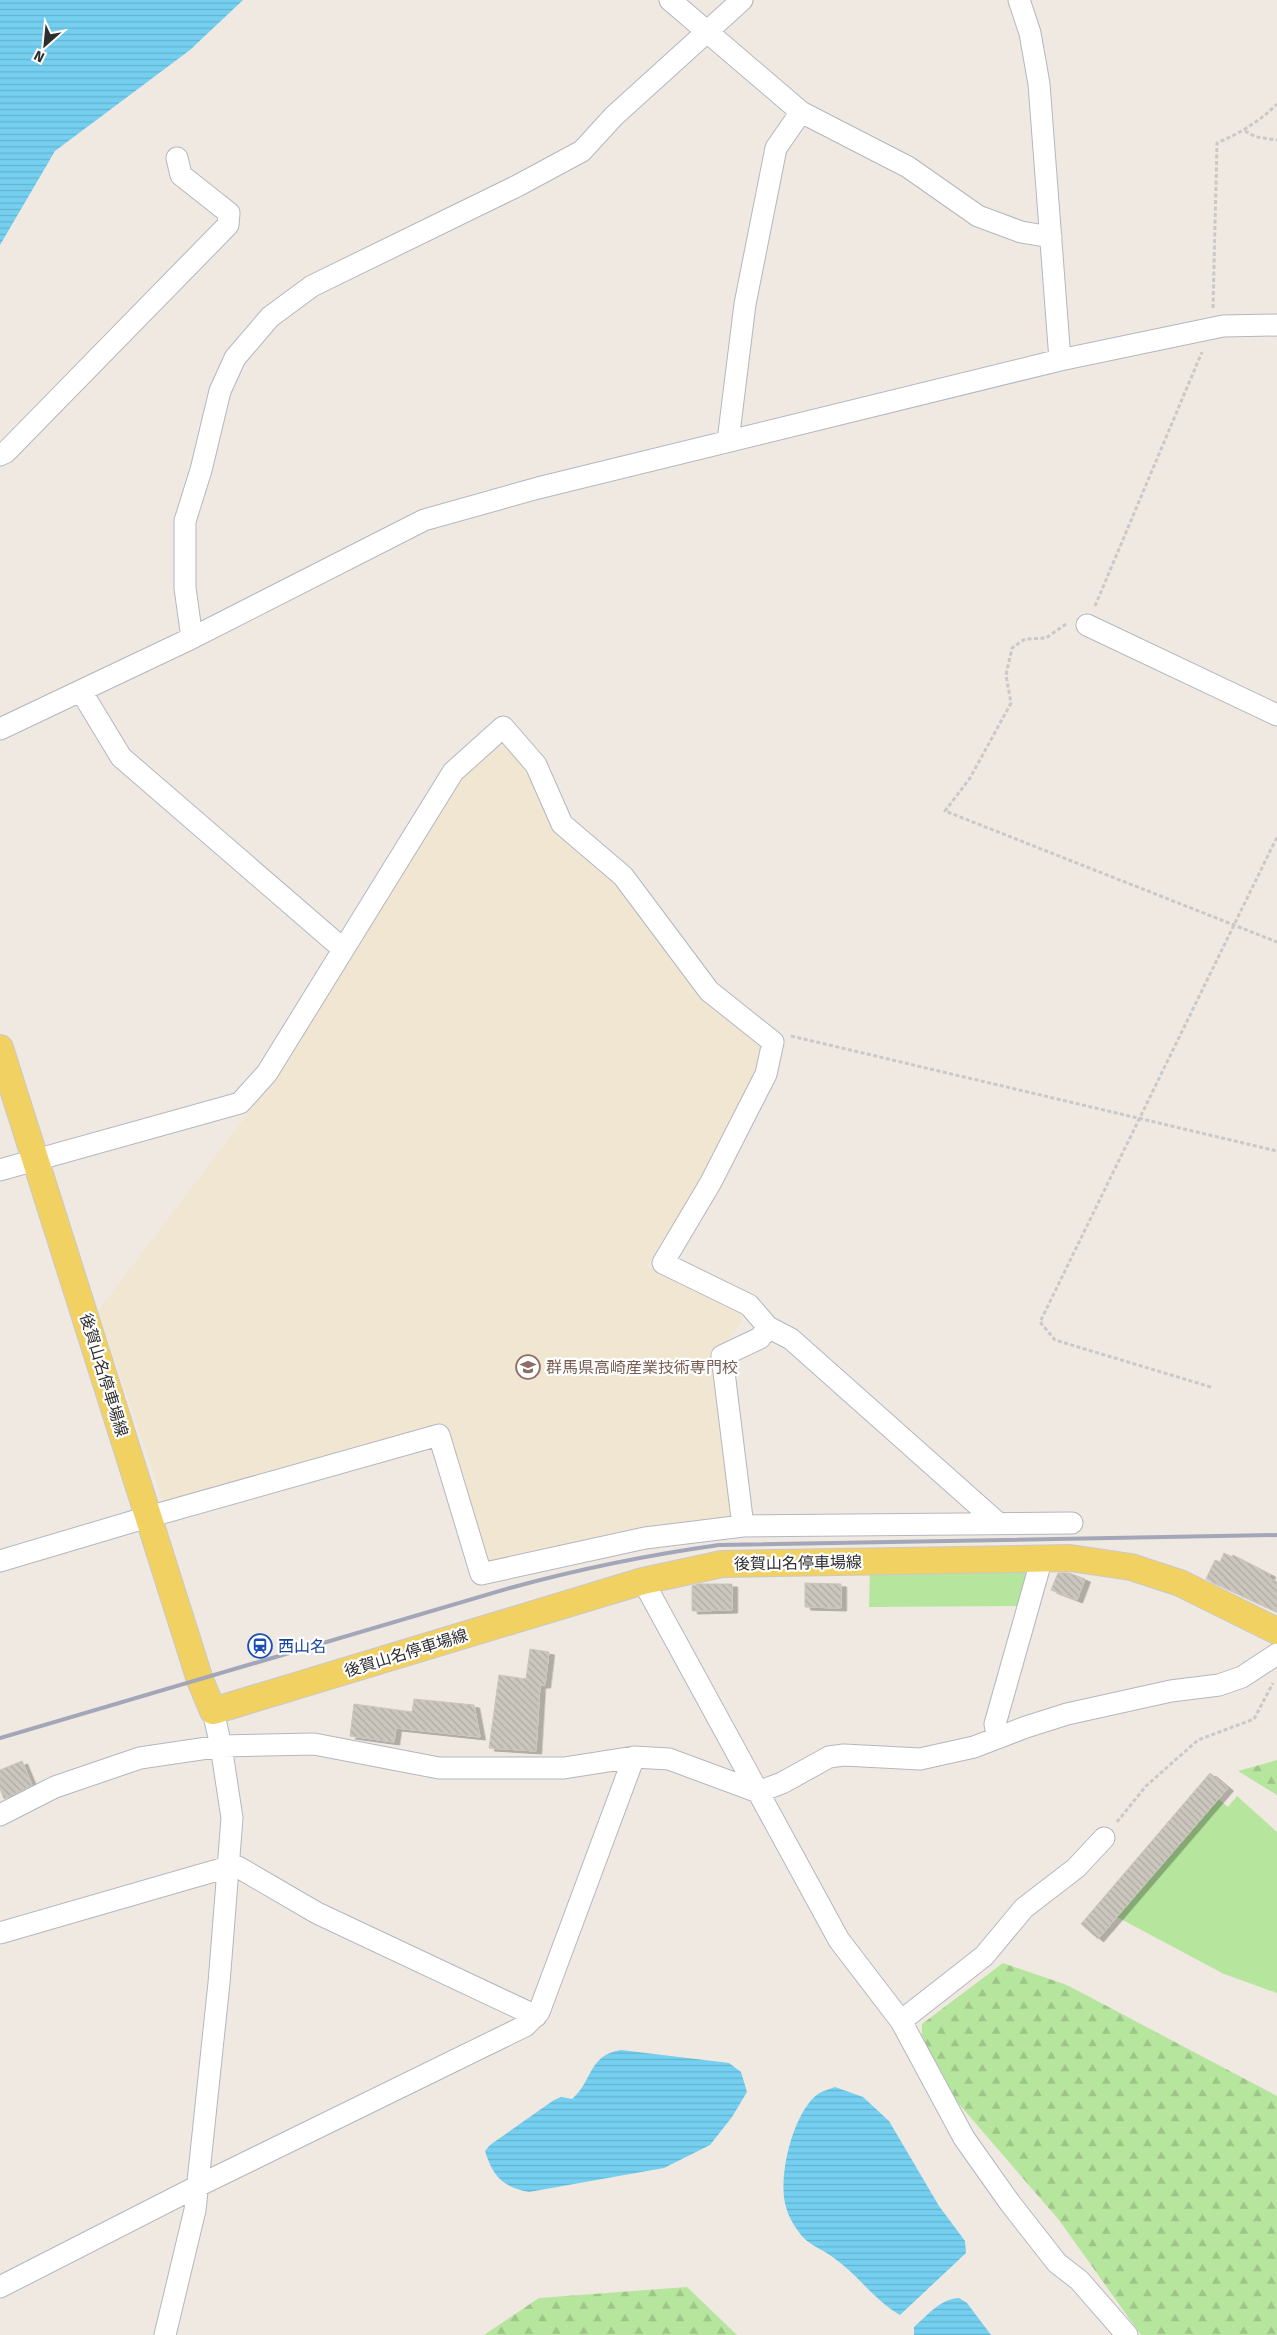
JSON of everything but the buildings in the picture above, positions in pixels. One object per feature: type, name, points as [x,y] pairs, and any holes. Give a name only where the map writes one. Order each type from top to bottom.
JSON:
[{"type":"main road","name":"後賀山名停車場線","points":[[0,1048],[37,1159],[200,1680],[213,1711],[643,1581],[722,1564],[1070,1558],[1131,1568],[1180,1583],[1277,1631]]},
{"type":"street","points":[[670,0],[801,112],[908,167],[978,216],[1021,232],[1051,237]]},
{"type":"street","points":[[192,638],[185,588],[185,521],[201,470],[220,391],[235,358],[270,317],[312,286],[517,186],[582,151],[614,116],[742,0]]},
{"type":"street","points":[[1019,0],[1030,33],[1039,84],[1060,360]]},
{"type":"street","points":[[728,441],[740,365],[745,304],[776,148],[801,112]]},
{"type":"street","points":[[0,455],[6,452],[228,226],[229,213],[181,175],[177,158]]},
{"type":"street","points":[[0,729],[192,638],[424,520],[538,488],[1060,360],[1223,326],[1277,325]]},
{"type":"street","points":[[1087,625],[1277,715]]},
{"type":"street","points":[[81,691],[121,757],[343,949]]},
{"type":"street","points":[[0,1170],[240,1103],[266,1073],[453,772],[503,727],[536,765],[562,824],[623,876],[709,991],[773,1042],[766,1074],[711,1182],[663,1262],[749,1305],[768,1327],[791,1339],[998,1523]]},
{"type":"street","points":[[743,1526],[722,1356],[760,1338],[768,1327]]},
{"type":"street","points":[[0,1562],[148,1517],[439,1435],[481,1574],[645,1538],[743,1526],[1072,1522]]},
{"type":"street","points":[[998,1738],[994,1724],[1042,1558]]},
{"type":"street","points":[[643,1581],[839,1940],[901,2021],[964,2138],[1010,2203],[1057,2263],[1078,2280],[1127,2335]]},
{"type":"street","points":[[0,1814],[55,1787],[140,1758],[222,1746],[314,1744],[440,1768],[564,1768],[634,1757],[669,1759],[758,1792],[782,1783],[829,1757],[844,1755],[920,1759],[974,1747],[1026,1726],[1067,1714],[1171,1691],[1220,1685],[1242,1677],[1277,1654]]},
{"type":"street","points":[[165,2335],[195,2210],[219,1983],[232,1818],[222,1746],[213,1711]]},
{"type":"street","points":[[0,2287],[198,2186],[525,2026],[540,2012],[634,1757]]},
{"type":"street","points":[[901,2021],[984,1956],[1024,1908],[1076,1868],[1104,1838]]},
{"type":"street","points":[[0,1933],[228,1867],[238,1868],[317,1913],[536,2016]]},
{"type":"path","points":[[1277,104],[1245,131],[1217,143],[1212,328],[1087,625],[1065,624],[1046,638],[1025,639],[1012,648],[1006,675],[1011,703],[970,778],[945,811],[1277,942]]},
{"type":"path","points":[[1245,131],[1256,137],[1277,140]]},
{"type":"path","points":[[1211,1387],[1055,1340],[1040,1322],[1277,838]]},
{"type":"path","points":[[773,1042],[792,1036],[1277,1151]]},
{"type":"path","points":[[1104,1838],[1146,1786],[1198,1740],[1254,1719],[1277,1674]]},
{"type":"shaded area","points":[[499,745],[510,747],[597,863],[655,932],[759,1043],[763,1055],[701,1183],[647,1266],[740,1314],[742,1321],[718,1351],[732,1513],[728,1519],[619,1532],[531,1552],[490,1566],[484,1562],[444,1428],[164,1504],[98,1311],[256,1103],[457,781]]},
{"type":"green space","points":[[1031,1567],[1024,1606],[869,1607],[870,1569]]},
{"type":"green space","points":[[1277,1760],[1277,1795],[1238,1771]]},
{"type":"green space","points":[[1237,1796],[1277,1832],[1277,1993],[1224,1974],[1117,1917],[1218,1799],[1228,1807]]},
{"type":"green space","points":[[1003,1963],[1067,1985],[1277,2096],[1277,2335],[1141,2335],[1059,2220],[921,2060],[922,2024]]},
{"type":"green space","points":[[687,2287],[737,2335],[484,2335],[539,2298]]},
{"type":"water","points":[[0,0],[243,0],[190,50],[55,151],[0,245]]},
{"type":"water","points":[[621,2050],[729,2063],[741,2072],[747,2092],[732,2117],[710,2145],[664,2168],[529,2192],[512,2187],[500,2179],[492,2168],[485,2151],[490,2145],[554,2100],[561,2097],[572,2099],[579,2092],[602,2057]]},
{"type":"water","points":[[835,2087],[863,2097],[889,2121],[939,2206],[965,2241],[966,2253],[900,2315],[882,2302],[843,2265],[806,2240],[794,2225],[786,2207],[784,2180],[786,2163],[789,2146],[801,2115],[809,2103],[820,2093]]},
{"type":"water","points":[[959,2298],[967,2303],[991,2335],[914,2335],[914,2327],[935,2308],[946,2301]]},
{"type":"railway","points":[[0,1738],[510,1588],[588,1569],[692,1549],[719,1545],[1277,1535]]},
{"type":"place","name":"群馬県高崎産業技術専門校","points":[[528,1367]]},
{"type":"place","name":"西山名","points":[[260,1646]]}]
